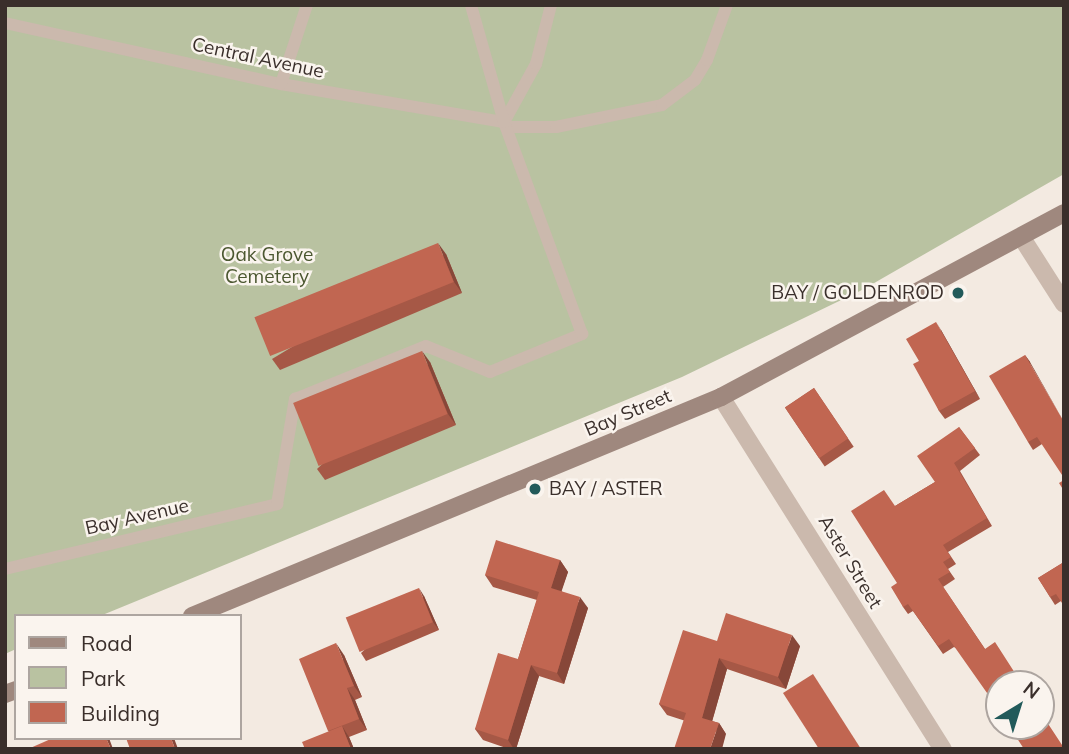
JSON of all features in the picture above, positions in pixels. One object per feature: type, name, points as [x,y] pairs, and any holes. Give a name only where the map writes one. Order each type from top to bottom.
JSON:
[{"type":"main road","name":"Bay Street","points":[[197,614],[721,397],[1022,238],[1064,213]]},
{"type":"street","points":[[1022,238],[1064,304]]},
{"type":"street","name":"Aster Street","points":[[721,397],[943,749]]},
{"type":"lane","points":[[281,84],[307,5]]},
{"type":"lane","points":[[471,5],[505,125]]},
{"type":"lane","points":[[505,125],[536,64],[551,5]]},
{"type":"lane","name":"Central Avenue","points":[[5,23],[281,84],[505,125],[556,127],[662,105],[695,80],[707,61],[727,5]]},
{"type":"lane","name":"Bay Avenue","points":[[5,569],[278,504],[295,399],[426,346],[490,372],[582,334],[505,125]]},
{"type":"green space","name":"Oak Grove Cemetery","points":[[5,5],[1064,5],[1064,174],[862,290],[682,377],[105,614],[14,614],[14,650],[5,654]]},
{"type":"building","points":[[438,243],[454,282],[270,356],[254,317]]},
{"type":"building","points":[[936,322],[975,391],[939,411],[913,364],[919,361],[906,339]]},
{"type":"building","points":[[422,351],[447,414],[319,466],[293,403]]},
{"type":"building","points":[[1025,355],[1064,422],[1064,478],[1037,437],[1028,442],[989,376]]},
{"type":"building","points":[[814,388],[848,439],[819,458],[785,408]]},
{"type":"building","points":[[959,427],[975,448],[954,463],[987,518],[943,545],[951,557],[943,562],[950,572],[938,579],[985,649],[995,642],[1013,670],[985,670],[985,690],[949,639],[938,646],[908,604],[903,607],[891,587],[897,583],[851,511],[884,490],[895,506],[935,482],[917,456]]},
{"type":"building","points":[[496,540],[560,560],[551,588],[580,597],[557,673],[531,665],[508,740],[475,729],[498,653],[518,659],[539,592],[485,575]]},
{"type":"building","points":[[1064,562],[1064,606],[1056,594],[1050,597],[1038,578]]},
{"type":"building","points":[[419,588],[433,622],[360,652],[346,618]]},
{"type":"building","points":[[726,613],[792,635],[778,677],[719,658],[702,718],[719,723],[710,749],[674,749],[686,713],[659,704],[683,630],[717,641]]},
{"type":"building","points":[[336,643],[354,686],[347,688],[359,719],[328,731],[299,659]]},
{"type":"building","points":[[813,674],[861,749],[819,749],[783,693]]},
{"type":"building","points":[[342,726],[351,749],[305,749],[302,742]]},
{"type":"building","points":[[1055,734],[1064,748],[1064,749],[1024,749],[1018,740],[1055,740]]},
{"type":"building","points":[[48,740],[107,740],[111,749],[28,749]]},
{"type":"building","points":[[127,740],[172,740],[175,749],[130,749]]},
{"type":"place","name":"BAY / GOLDENROD","points":[[958,293]]},
{"type":"place","name":"BAY / ASTER","points":[[535,489]]}]
